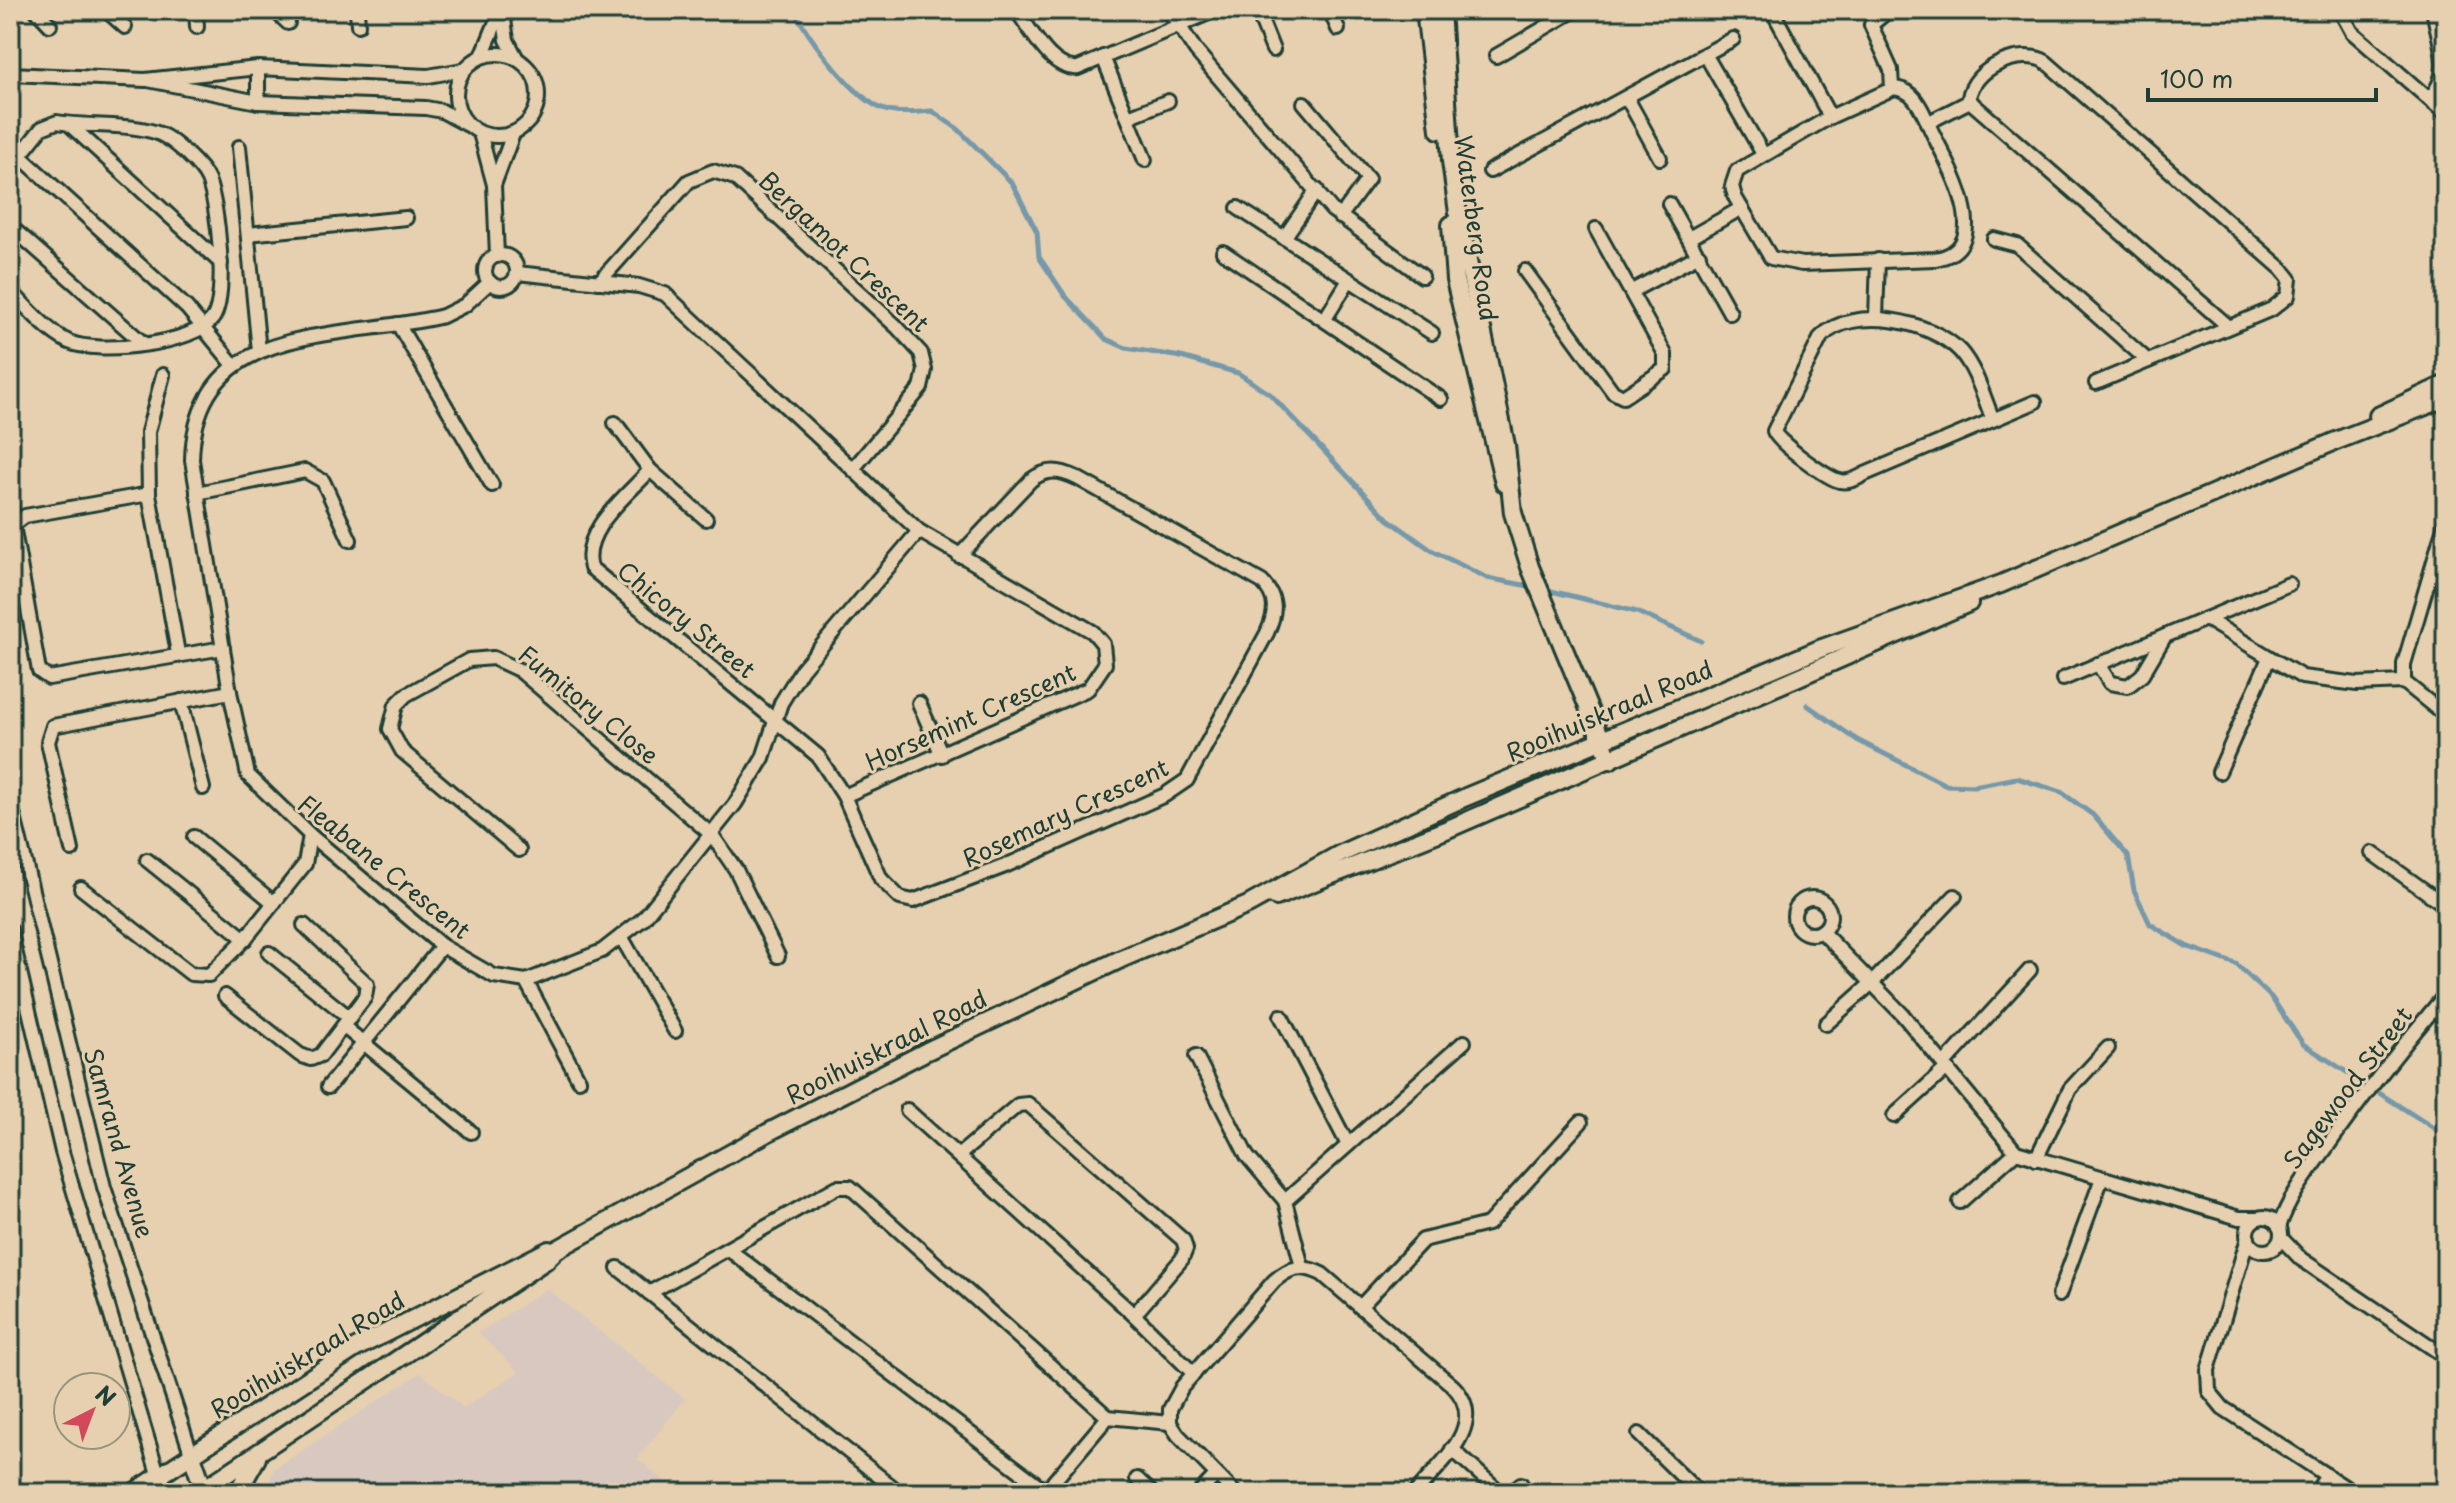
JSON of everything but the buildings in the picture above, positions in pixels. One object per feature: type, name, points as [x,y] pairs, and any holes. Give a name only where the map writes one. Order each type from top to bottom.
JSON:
[{"type":"main road","name":"Waterberg Road","points":[[1425,10],[1455,280],[1495,459],[1510,495],[1530,567],[1610,760]]},
{"type":"main road","name":"Waterberg Road","points":[[1441,10],[1444,78],[1458,213],[1506,445],[1510,495]]},
{"type":"main road","name":"Rooihuiskraal Road","points":[[2331,443],[2349,430],[2446,384]]},
{"type":"main road","name":"Rooihuiskraal Road","points":[[202,1492],[546,1260],[556,1250],[767,1133],[927,1051],[1121,959],[1248,905],[1340,854],[1601,738],[1822,648],[2001,584],[2331,443],[2446,398]]},
{"type":"main road","name":"Rooihuiskraal Road","points":[[1248,905],[1297,890],[1610,760],[1952,612],[2001,584]]},
{"type":"main road","name":"Rooihuiskraal Road","points":[[133,1493],[158,1474],[400,1323],[543,1252],[556,1250]]},
{"type":"main road","name":"Samrand Avenue","points":[[191,1453],[202,1492]]},
{"type":"main road","points":[[237,1493],[260,1453]]},
{"type":"main road","points":[[158,1474],[165,1493]]},
{"type":"street","points":[[36,10],[50,25]]},
{"type":"street","points":[[106,10],[125,27]]},
{"type":"street","points":[[196,10],[197,27]]},
{"type":"street","points":[[274,10],[288,23]]},
{"type":"street","points":[[357,10],[358,25]]},
{"type":"street","points":[[145,80],[258,68],[428,76],[463,70],[482,56],[502,10]]},
{"type":"street","points":[[10,74],[145,80],[258,102],[426,108],[442,111],[480,133],[496,137],[513,134],[524,127],[538,103],[535,77],[516,57],[507,40],[502,10]]},
{"type":"street","points":[[1016,10],[1056,62],[1065,68],[1078,68],[1216,10]]},
{"type":"street","points":[[1169,10],[1177,26],[1340,217],[1422,276]]},
{"type":"street","points":[[1257,10],[1273,50]]},
{"type":"street","points":[[1330,10],[1338,29]]},
{"type":"street","points":[[1496,56],[1575,10]]},
{"type":"street","points":[[1772,10],[1830,117]]},
{"type":"street","points":[[1889,10],[1871,25],[1892,73],[1892,88]]},
{"type":"street","points":[[2340,10],[2352,32],[2446,114]]},
{"type":"street","points":[[2429,99],[2442,84],[2444,73],[2433,10]]},
{"type":"street","points":[[1490,171],[1733,39]]},
{"type":"street","points":[[482,56],[505,54],[516,57]]},
{"type":"street","points":[[1705,54],[1763,154]]},
{"type":"street","points":[[1970,101],[1972,88],[1995,66],[2026,56],[2042,59],[2282,269],[2291,284],[2286,298],[2272,309],[2096,383]]},
{"type":"street","points":[[1103,57],[1145,160]]},
{"type":"street","points":[[258,68],[258,102]]},
{"type":"street","points":[[463,70],[458,81],[457,104],[468,125]]},
{"type":"street","points":[[1892,88],[1912,96],[1962,191],[1965,228],[1961,243],[1954,252],[1941,258],[1781,262],[1765,252],[1740,209],[1732,186],[1735,174],[1763,154],[1830,117],[1892,88]]},
{"type":"street","points":[[1627,98],[1660,158]]},
{"type":"street","points":[[1128,117],[1168,101]]},
{"type":"street","points":[[1927,123],[1970,101]]},
{"type":"street","points":[[1970,101],[2228,326]]},
{"type":"street","points":[[1304,103],[1368,179],[1340,217]]},
{"type":"street","points":[[10,168],[42,128],[57,122],[158,133],[209,181],[221,263],[218,304],[205,328],[184,337],[144,344],[77,345],[61,337],[10,290]]},
{"type":"street","points":[[69,124],[221,263]]},
{"type":"street","points":[[480,133],[494,185],[497,256],[485,269],[490,282],[503,287],[515,279],[517,273],[512,260],[497,256]]},
{"type":"street","points":[[494,185],[513,134]]},
{"type":"street","points":[[239,147],[259,351]]},
{"type":"street","points":[[20,156],[205,328],[233,364]]},
{"type":"street","name":"Bergamot Crescent","points":[[599,282],[689,181],[706,172],[729,174],[896,326],[921,353],[925,370],[921,388],[853,469]]},
{"type":"street","points":[[1284,238],[1317,190]]},
{"type":"street","points":[[1669,204],[1730,313]]},
{"type":"street","points":[[1238,208],[1432,333]]},
{"type":"street","points":[[1689,238],[1740,209]]},
{"type":"street","points":[[248,234],[406,218]]},
{"type":"street","points":[[10,226],[144,344]]},
{"type":"street","points":[[1525,271],[1619,397],[1633,393],[1661,373],[1666,365],[1663,349],[1596,229]]},
{"type":"street","points":[[1994,239],[2017,245],[2148,361]]},
{"type":"street","points":[[1223,252],[1441,399]]},
{"type":"street","points":[[1632,291],[1699,255]]},
{"type":"street","points":[[1876,317],[1878,260]]},
{"type":"street","points":[[517,273],[648,288],[672,299],[919,531],[802,669],[781,703],[763,758],[712,835],[622,938],[569,967],[526,981],[579,1080]]},
{"type":"street","points":[[1325,319],[1349,280]]},
{"type":"street","name":"Fleabane Crescent","points":[[490,282],[452,313],[259,351],[233,364],[209,392],[194,427],[192,460],[230,692],[248,775],[310,835],[442,946],[494,976],[526,981]]},
{"type":"street","points":[[1993,420],[1967,360],[1958,349],[1926,329],[1876,317],[1838,327],[1821,337],[1774,431],[1777,439],[1843,482],[1993,420],[2035,402]]},
{"type":"street","points":[[398,324],[492,485]]},
{"type":"street","points":[[163,375],[148,432],[149,494],[178,653]]},
{"type":"street","points":[[615,423],[650,470],[706,519]]},
{"type":"street","name":"Chicory Street","points":[[650,470],[590,540],[591,568],[777,718],[818,756],[844,796],[881,879],[900,898]]},
{"type":"street","points":[[197,493],[305,471],[323,481],[350,540]]},
{"type":"street","name":"Rosemary Crescent","points":[[900,898],[927,898],[1165,795],[1187,780],[1273,619],[1274,599],[1262,582],[1059,471],[1043,472],[1031,480],[959,556]]},
{"type":"street","points":[[13,525],[25,516],[149,494]]},
{"type":"street","points":[[10,501],[37,667],[45,677],[223,648]]},
{"type":"street","points":[[2404,682],[2406,655],[2446,520]]},
{"type":"street","name":"Horsemint Crescent","points":[[844,796],[1088,689],[1101,675],[1106,660],[1103,644],[1093,632],[919,531]]},
{"type":"street","points":[[2063,679],[2289,584]]},
{"type":"street","points":[[2206,619],[2269,658],[2312,679],[2357,684],[2404,682],[2446,716]]},
{"type":"street","points":[[2098,664],[2110,683],[2128,686],[2142,675],[2165,636]]},
{"type":"street","name":"Fumitory Close","points":[[519,850],[402,751],[390,729],[396,705],[406,695],[469,660],[493,658],[519,670],[712,835]]},
{"type":"street","points":[[2219,772],[2269,658]]},
{"type":"street","points":[[72,850],[48,742],[53,726],[230,692]]},
{"type":"street","points":[[181,701],[203,788]]},
{"type":"street","points":[[919,703],[942,755]]},
{"type":"street","name":"Samrand Avenue","points":[[10,800],[104,1187],[191,1453]]},
{"type":"street","points":[[81,888],[191,974],[201,976],[216,971],[305,864],[310,835]]},
{"type":"street","points":[[712,835],[736,870],[778,956]]},
{"type":"street","points":[[194,837],[274,903]]},
{"type":"street","points":[[2372,853],[2446,906]]},
{"type":"street","points":[[147,860],[245,939]]},
{"type":"street","points":[[1826,1024],[1873,982],[1955,896]]},
{"type":"street","points":[[225,996],[306,1058],[321,1055],[365,997],[367,984],[304,925]]},
{"type":"street","points":[[10,929],[62,1152],[158,1474]]},
{"type":"street","points":[[1822,932],[1873,982],[2016,1152],[2239,1218],[2263,1218],[2301,1259],[2446,1357]]},
{"type":"street","points":[[622,938],[675,1031]]},
{"type":"street","points":[[328,1087],[442,946]]},
{"type":"street","points":[[269,953],[346,1022],[365,1044],[471,1132]]},
{"type":"street","points":[[1894,1116],[1946,1066],[2030,970]]},
{"type":"street","name":"Sagewood Street","points":[[2280,1233],[2286,1207],[2342,1125],[2379,1073],[2446,994]]},
{"type":"street","points":[[1281,1016],[1348,1145]]},
{"type":"street","points":[[1285,1201],[1464,1042]]},
{"type":"street","points":[[2036,1159],[2070,1089],[2108,1048]]},
{"type":"street","points":[[1196,1056],[1247,1156],[1285,1201],[1302,1267]]},
{"type":"street","points":[[959,1155],[1018,1105],[1028,1104],[1183,1240],[1186,1249],[1182,1259],[1134,1315]]},
{"type":"street","points":[[907,1110],[1134,1315],[1194,1374]]},
{"type":"street","points":[[1360,1307],[1423,1240],[1488,1224],[1581,1122]]},
{"type":"street","points":[[1960,1202],[2016,1152]]},
{"type":"street","points":[[2059,1295],[2102,1178]]},
{"type":"street","points":[[649,1293],[837,1187],[850,1187],[1108,1417],[1170,1423],[1235,1493]]},
{"type":"street","name":"Sagewood Street","points":[[2263,1218],[2286,1207]]},
{"type":"street","points":[[2239,1218],[2248,1235],[2264,1250],[2301,1259]]},
{"type":"street","points":[[2263,1218],[2248,1235],[2208,1370],[2209,1391],[2223,1408],[2354,1493]]},
{"type":"street","points":[[2238,1274],[2280,1233]]},
{"type":"street","points":[[728,1249],[1045,1492],[1108,1417]]},
{"type":"street","points":[[1170,1423],[1174,1400],[1194,1374],[1274,1281],[1283,1273],[1302,1267],[1322,1274],[1460,1393],[1468,1420],[1452,1449],[1415,1493]]},
{"type":"street","points":[[618,1268],[900,1493]]},
{"type":"street","points":[[1639,1434],[1699,1493]]},
{"type":"street","points":[[1452,1449],[1501,1493]]},
{"type":"street","points":[[1199,1493],[1216,1475]]},
{"type":"street","points":[[2316,1493],[2327,1475]]},
{"type":"street","points":[[1137,1479],[1152,1493]]},
{"type":"shaded area","points":[[547,1289],[685,1399],[637,1459],[680,1493],[267,1493],[274,1469],[420,1373],[464,1408],[519,1372],[478,1333]]},
{"type":"waterway","points":[[795,10],[830,63],[865,98],[889,111],[932,111],[958,129],[1012,183],[1037,232],[1039,257],[1065,296],[1106,339],[1126,348],[1181,357],[1238,373],[1270,394],[1388,519],[1431,550],[1487,578],[1534,587]]},
{"type":"waterway","points":[[1543,589],[1637,612],[1701,641]]},
{"type":"waterway","points":[[1807,705],[1857,740],[1946,785],[1974,786],[2017,778],[2061,792],[2093,815],[2128,856],[2134,890],[2150,924],[2186,946],[2236,964],[2271,997],[2303,1044],[2446,1136]]}]
